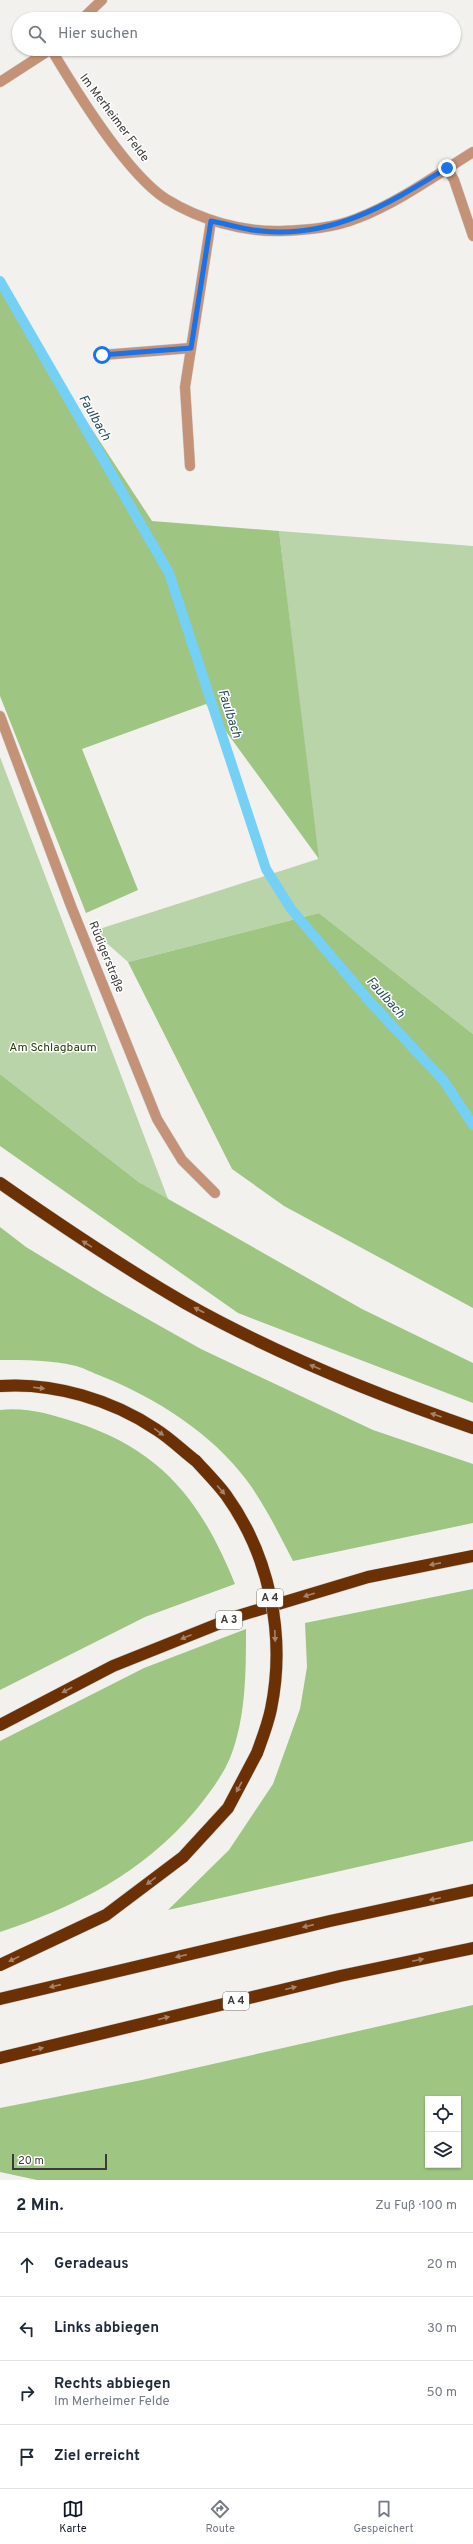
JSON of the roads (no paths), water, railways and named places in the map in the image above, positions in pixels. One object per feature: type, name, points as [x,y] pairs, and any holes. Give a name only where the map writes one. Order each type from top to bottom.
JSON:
[{"type":"highway","points":[[0,1183],[83,1242],[186,1303],[292,1357],[402,1404],[473,1428]]},
{"type":"highway","name":"A 4","points":[[0,1386],[15,1385],[65,1391],[113,1406],[157,1430],[196,1461],[226,1495],[249,1534],[266,1576],[275,1620],[277,1665],[271,1710],[258,1753],[228,1808],[183,1857],[106,1915],[0,1965]]},
{"type":"highway","name":"A 3","points":[[0,1725],[113,1666],[238,1616],[368,1577],[473,1556]]},
{"type":"highway","points":[[0,1999],[330,1921],[473,1890]]},
{"type":"highway","name":"A 4","points":[[0,2058],[340,1976],[473,1948]]},
{"type":"street","points":[[89,12],[102,0]]},
{"type":"street","points":[[0,82],[40,56]]},
{"type":"street","name":"Im Merheimer Felde","points":[[55,56],[72,84],[131,166],[166,198],[211,221],[262,232],[310,230],[357,219],[393,201],[473,152]]},
{"type":"street","points":[[447,168],[454,180],[473,236]]},
{"type":"street","points":[[190,466],[185,386],[211,221]]},
{"type":"street","points":[[102,355],[191,348]]},
{"type":"street","name":"Rüdigerstraße","points":[[0,716],[71,906],[157,1119],[182,1160],[215,1193]]},
{"type":"waterway","name":"Faulbach","points":[[0,281],[169,573],[266,869],[291,909],[371,1003],[444,1081],[473,1125]]},
{"type":"park label","name":"Am Schlagbaum","points":[[53,1048]]}]
